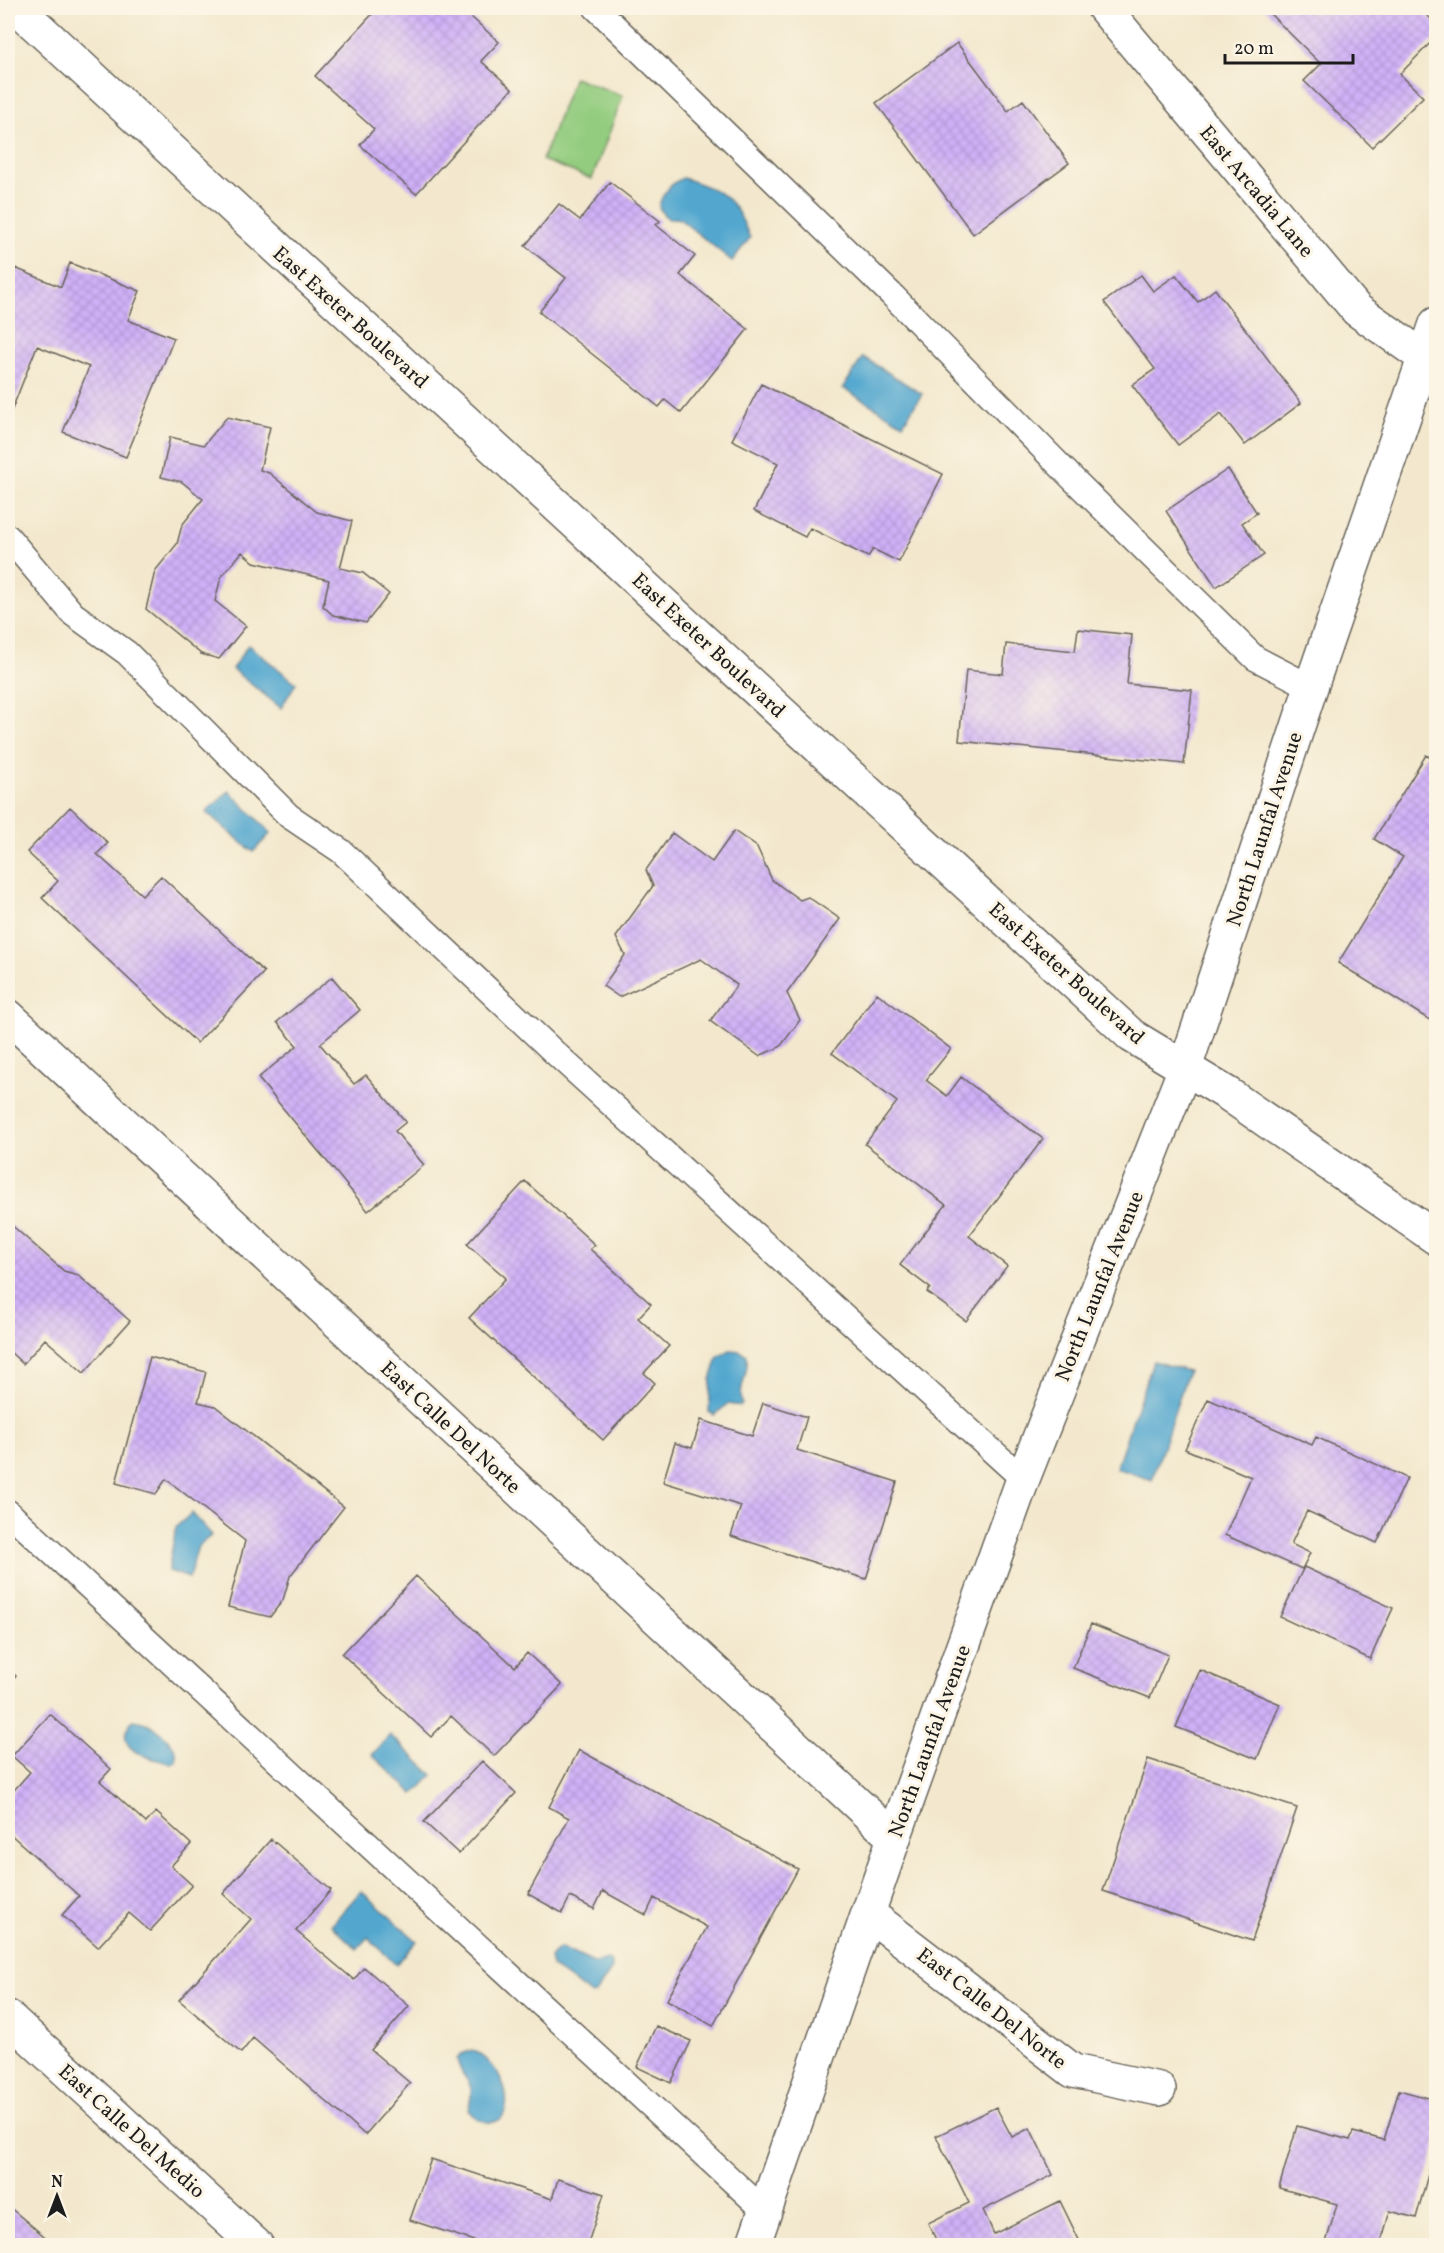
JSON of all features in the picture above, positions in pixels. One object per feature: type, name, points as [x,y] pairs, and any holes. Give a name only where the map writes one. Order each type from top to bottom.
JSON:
[{"type":"street","name":"East Exeter Boulevard","points":[[17,8],[229,206],[1132,1036],[1238,1101],[1437,1238]]},
{"type":"street","name":"East Arcadia Lane","points":[[1104,8],[1357,310],[1425,358]]},
{"type":"street","name":"North Launfal Avenue","points":[[753,2246],[894,1838],[1023,1479],[1185,1068],[1311,687],[1437,324]]},
{"type":"street","name":"East Calle Del Norte","points":[[8,1016],[894,1838]]},
{"type":"street","name":"East Calle Del Norte","points":[[869,1914],[1073,2071],[1159,2089]]},
{"type":"street","name":"East Calle Del Medio","points":[[8,2017],[257,2246]]},
{"type":"lane","points":[[596,8],[891,294],[1072,478],[1255,658],[1311,687]]},
{"type":"lane","points":[[8,537],[73,614],[127,654],[289,816],[341,851],[572,1069],[1023,1479]]},
{"type":"lane","points":[[8,1512],[765,2211]]},
{"type":"green space","points":[[574,77],[623,96],[592,179],[542,160]]},
{"type":"water","points":[[683,178],[718,192],[732,204],[738,213],[750,238],[732,261],[681,220],[669,219],[663,214],[659,207],[664,194]]},
{"type":"water","points":[[863,357],[922,394],[903,424],[843,388]]},
{"type":"water","points":[[248,645],[296,683],[281,708],[232,669]]},
{"type":"water","points":[[229,791],[271,833],[253,852],[206,812]]},
{"type":"water","points":[[730,1350],[740,1351],[747,1355],[741,1391],[742,1404],[741,1406],[728,1404],[714,1415],[709,1412],[711,1380],[718,1357]]},
{"type":"water","points":[[1153,1361],[1188,1371],[1152,1480],[1116,1468]]},
{"type":"water","points":[[192,1513],[212,1535],[198,1546],[189,1578],[168,1571],[176,1527]]},
{"type":"water","points":[[134,1720],[153,1726],[164,1735],[176,1751],[176,1761],[171,1764],[134,1750],[126,1739],[126,1731]]},
{"type":"water","points":[[390,1735],[433,1775],[414,1794],[372,1755]]},
{"type":"water","points":[[361,1891],[417,1941],[396,1965],[368,1937],[357,1949],[331,1925]]},
{"type":"water","points":[[561,1948],[594,1963],[608,1960],[612,1963],[612,1969],[596,1993],[592,1995],[552,1967],[550,1958],[557,1949]]},
{"type":"water","points":[[472,2050],[492,2066],[505,2091],[504,2114],[495,2122],[478,2119],[468,2110],[471,2099],[470,2086],[457,2059]]},
{"type":"building","points":[[378,8],[426,8],[435,16],[443,8],[461,8],[499,42],[481,61],[512,89],[416,194],[360,145],[374,129],[315,76]]},
{"type":"building","points":[[1264,8],[1420,8],[1436,24],[1436,37],[1400,74],[1423,97],[1372,147],[1304,81],[1321,64]]},
{"type":"building","points":[[957,43],[1008,111],[1023,100],[1069,163],[973,234],[876,103]]},
{"type":"building","points":[[610,182],[660,221],[656,225],[695,256],[680,275],[748,329],[681,413],[665,400],[659,407],[539,312],[566,278],[525,246],[559,204],[580,220]]},
{"type":"building","points":[[70,263],[140,291],[128,320],[174,338],[126,457],[63,432],[89,367],[37,346],[8,417],[8,286],[15,268],[61,287]]},
{"type":"building","points":[[1141,275],[1153,291],[1176,275],[1198,302],[1215,289],[1301,403],[1245,445],[1221,414],[1178,445],[1132,385],[1155,369],[1104,302]]},
{"type":"building","points":[[761,384],[943,474],[899,562],[873,549],[868,557],[810,528],[805,537],[754,511],[778,463],[732,440]]},
{"type":"building","points":[[227,417],[270,427],[260,470],[269,473],[317,512],[352,521],[340,568],[363,573],[389,594],[366,623],[333,615],[323,606],[329,580],[254,562],[242,552],[221,577],[215,601],[246,626],[219,659],[201,654],[146,609],[155,571],[177,544],[182,525],[203,499],[182,482],[161,477],[170,437],[204,445]]},
{"type":"building","points":[[1228,469],[1257,513],[1242,523],[1264,555],[1216,587],[1166,511]]},
{"type":"building","points":[[1078,629],[1132,635],[1127,684],[1192,690],[1184,764],[959,741],[966,670],[1003,674],[1006,644],[1075,651]]},
{"type":"building","points":[[1426,755],[1436,761],[1436,1024],[1338,963],[1403,857],[1374,839]]},
{"type":"building","points":[[70,807],[108,843],[97,854],[142,895],[161,876],[264,972],[197,1043],[42,898],[58,881],[27,852]]},
{"type":"building","points":[[734,831],[757,847],[772,880],[800,900],[808,897],[840,919],[787,993],[800,1020],[780,1047],[759,1056],[710,1021],[737,985],[701,959],[619,997],[603,986],[625,955],[616,937],[653,886],[646,870],[672,833],[712,862]]},
{"type":"building","points":[[332,977],[360,1010],[320,1044],[354,1084],[366,1075],[406,1122],[395,1131],[424,1165],[368,1211],[258,1078],[297,1046],[277,1022]]},
{"type":"building","points":[[877,993],[951,1049],[926,1080],[947,1096],[961,1077],[1043,1139],[969,1236],[1007,1266],[966,1321],[927,1292],[930,1288],[900,1265],[946,1205],[865,1144],[897,1102],[832,1053]]},
{"type":"building","points":[[525,1181],[595,1245],[590,1249],[651,1304],[638,1318],[669,1346],[644,1373],[655,1383],[603,1440],[469,1318],[506,1278],[467,1244]]},
{"type":"building","points":[[8,1222],[64,1271],[78,1275],[130,1321],[84,1373],[45,1339],[23,1364],[8,1350]]},
{"type":"building","points":[[150,1357],[206,1372],[198,1402],[215,1406],[344,1507],[290,1576],[283,1600],[270,1617],[228,1607],[245,1541],[166,1479],[156,1494],[116,1483]]},
{"type":"building","points":[[1208,1399],[1312,1445],[1316,1437],[1407,1478],[1377,1543],[1307,1511],[1291,1544],[1310,1553],[1302,1569],[1225,1535],[1251,1477],[1185,1449]]},
{"type":"building","points":[[763,1403],[807,1417],[797,1450],[897,1482],[866,1579],[731,1536],[741,1506],[663,1482],[675,1443],[692,1448],[701,1420],[752,1436]]},
{"type":"building","points":[[1304,1567],[1393,1608],[1370,1659],[1280,1617]]},
{"type":"building","points":[[416,1576],[515,1667],[527,1653],[562,1685],[494,1756],[451,1716],[431,1737],[342,1654]]},
{"type":"building","points":[[1091,1624],[1168,1655],[1150,1698],[1073,1668]]},
{"type":"building","points":[[8,1669],[16,1676],[8,1685]]},
{"type":"building","points":[[1200,1670],[1280,1704],[1257,1759],[1176,1727]]},
{"type":"building","points":[[50,1714],[111,1769],[100,1781],[146,1823],[156,1812],[191,1844],[171,1866],[192,1885],[150,1931],[129,1913],[98,1947],[62,1915],[79,1896],[8,1832],[8,1797],[30,1772],[12,1756]]},
{"type":"building","points":[[579,1750],[798,1869],[713,2026],[667,2000],[707,1927],[654,1898],[646,1915],[603,1891],[594,1909],[570,1897],[562,1913],[528,1894],[569,1818],[549,1807]]},
{"type":"building","points":[[1148,1759],[1297,1808],[1252,1941],[1103,1891]]},
{"type":"building","points":[[482,1761],[516,1793],[459,1854],[424,1822]]},
{"type":"building","points":[[271,1839],[331,1890],[296,1931],[354,1980],[364,1967],[409,2006],[371,2050],[410,2083],[365,2135],[253,2038],[241,2053],[179,2000],[251,1919],[223,1894]]},
{"type":"building","points":[[656,2026],[691,2041],[671,2083],[637,2067]]},
{"type":"building","points":[[1399,2090],[1436,2100],[1436,2146],[1416,2218],[1390,2211],[1380,2246],[1325,2246],[1337,2204],[1279,2188],[1297,2126],[1350,2140],[1353,2132],[1384,2140]]},
{"type":"building","points":[[996,2107],[1012,2137],[1030,2128],[1053,2175],[983,2210],[994,2234],[1060,2201],[1082,2246],[939,2246],[928,2223],[969,2203],[936,2136]]},
{"type":"building","points":[[431,2159],[552,2199],[558,2179],[604,2194],[587,2246],[489,2246],[410,2220]]},
{"type":"building","points":[[8,2206],[56,2246],[8,2246]]}]
